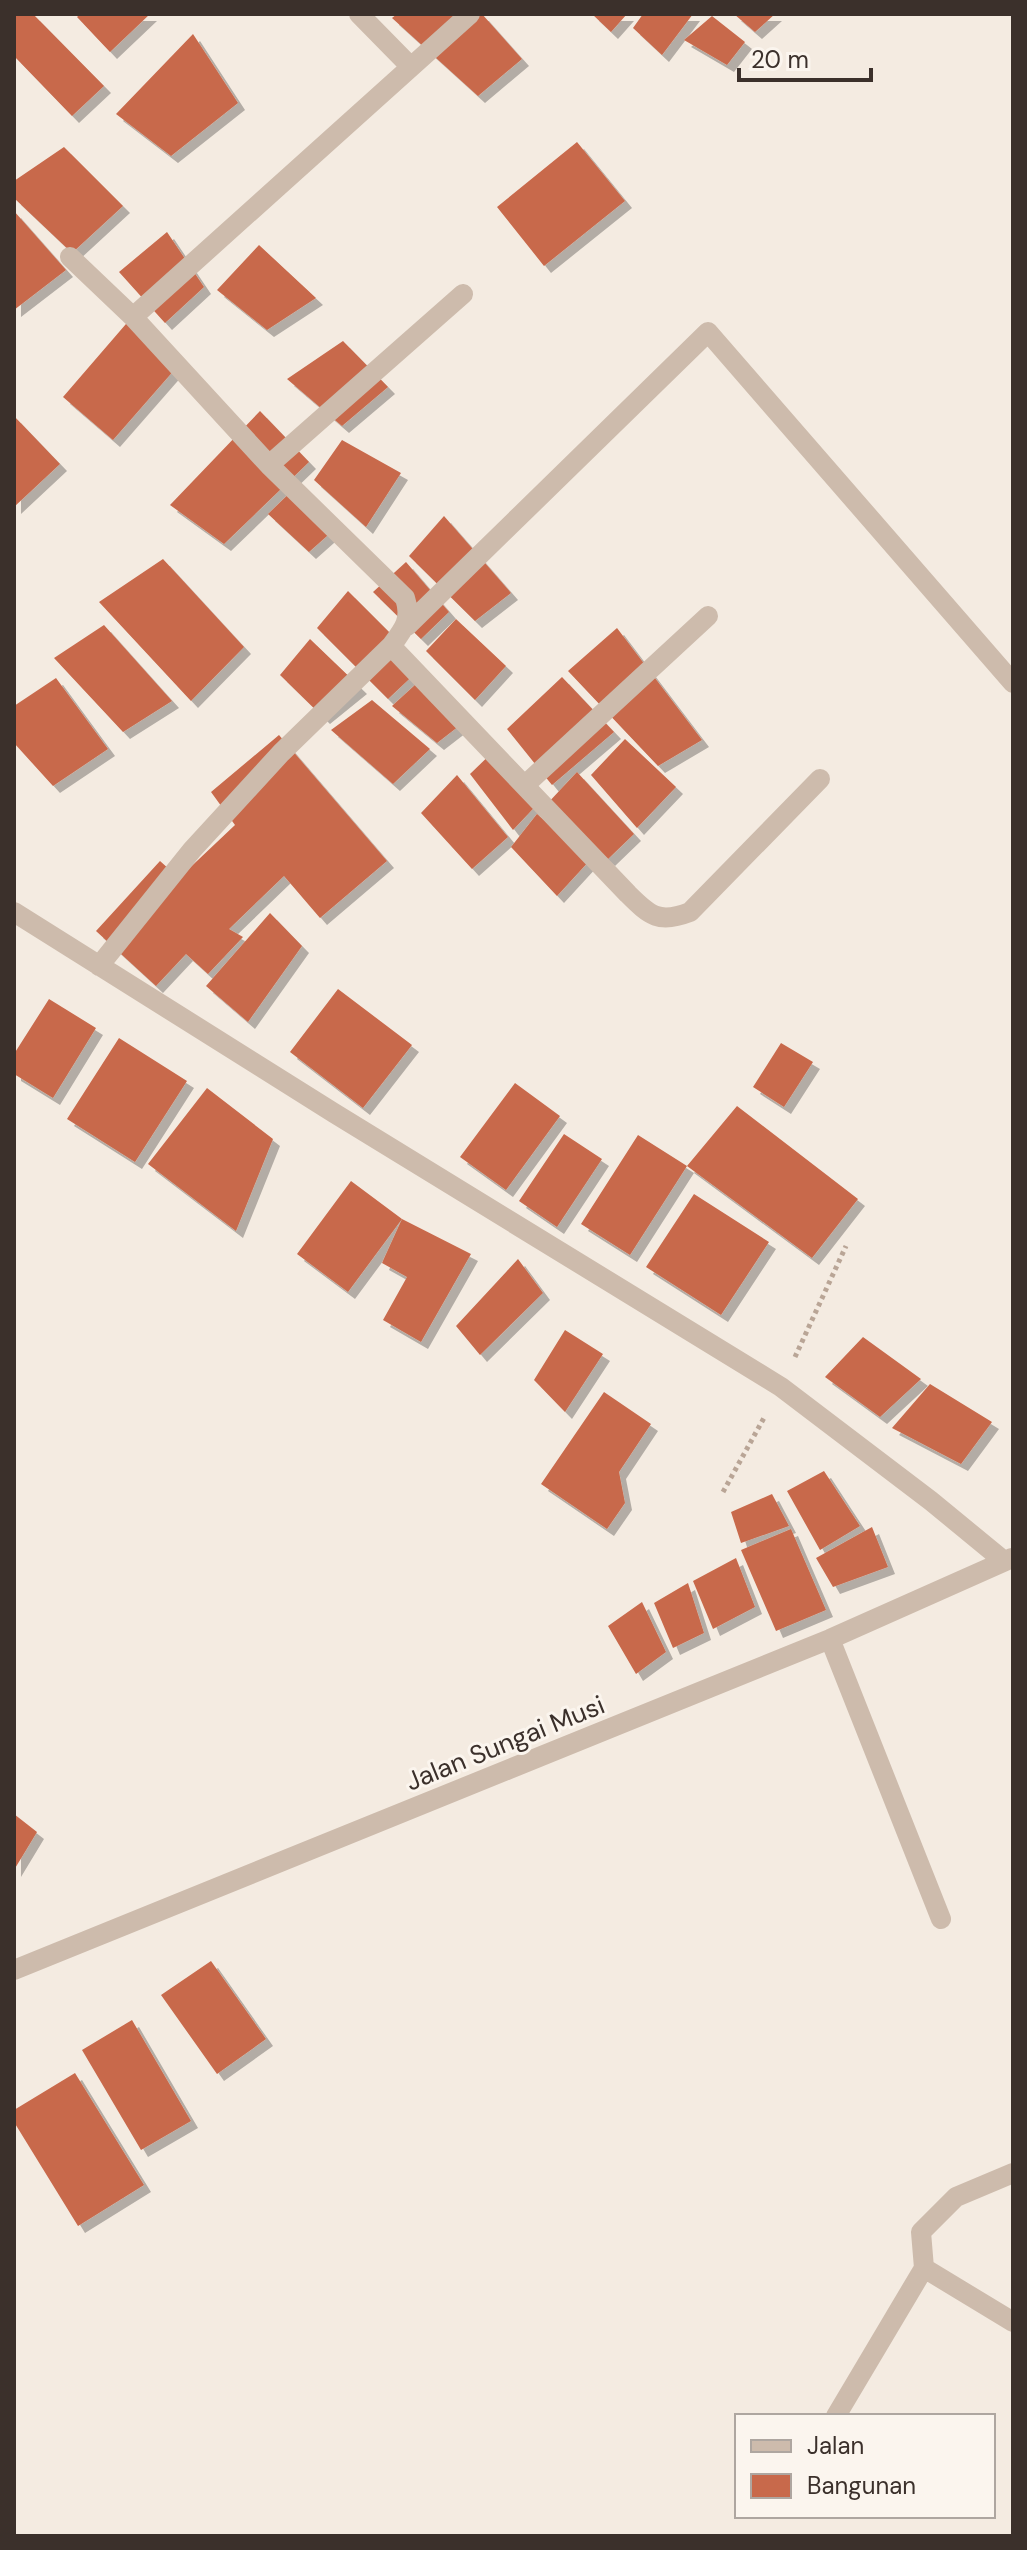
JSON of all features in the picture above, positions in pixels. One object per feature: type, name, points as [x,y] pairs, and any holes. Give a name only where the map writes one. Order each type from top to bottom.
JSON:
[{"type":"street","points":[[359,14],[411,67]]},
{"type":"street","points":[[133,317],[470,14]]},
{"type":"street","points":[[70,257],[133,317],[269,465],[405,598],[409,611],[407,626]]},
{"type":"street","points":[[269,465],[463,294]]},
{"type":"street","points":[[99,966],[192,850],[281,753],[708,332],[1013,683]]},
{"type":"street","points":[[525,785],[708,616]]},
{"type":"street","points":[[391,646],[647,912],[657,917],[673,919],[690,912],[820,779]]},
{"type":"street","points":[[14,912],[334,1113],[781,1387],[1009,1560]]},
{"type":"street","name":"Jalan Sungai Musi","points":[[14,1970],[830,1639],[1009,1560]]},
{"type":"street","points":[[830,1639],[941,1919]]},
{"type":"street","points":[[837,2414],[924,2268],[921,2232],[956,2197],[1013,2173]]},
{"type":"street","points":[[924,2268],[1013,2322]]},
{"type":"building","points":[[14,14],[33,14],[104,86],[72,116],[14,56]]},
{"type":"building","points":[[80,14],[150,14],[110,52],[77,17]]},
{"type":"building","points":[[397,14],[482,14],[522,59],[478,96],[392,18]]},
{"type":"building","points":[[592,14],[627,14],[611,32]]},
{"type":"building","points":[[643,14],[693,14],[662,55],[633,28]]},
{"type":"building","points":[[734,14],[775,14],[755,32]]},
{"type":"building","points":[[712,16],[745,42],[727,65],[684,40]]},
{"type":"building","points":[[193,34],[238,103],[171,156],[116,114]]},
{"type":"building","points":[[577,142],[625,201],[544,266],[497,207]]},
{"type":"building","points":[[64,147],[123,206],[72,253],[14,198],[14,181]]},
{"type":"building","points":[[14,211],[66,270],[14,310]]},
{"type":"building","points":[[167,232],[204,287],[165,323],[119,272]]},
{"type":"building","points":[[259,245],[316,298],[267,330],[217,290]]},
{"type":"building","points":[[132,317],[183,360],[113,440],[63,397]]},
{"type":"building","points":[[343,341],[388,387],[342,426],[287,379]]},
{"type":"building","points":[[260,411],[309,462],[224,544],[170,505]]},
{"type":"building","points":[[14,416],[60,464],[14,507]]},
{"type":"building","points":[[342,440],[401,473],[366,527],[314,480]]},
{"type":"building","points":[[299,484],[336,528],[309,552],[268,514]]},
{"type":"building","points":[[444,516],[511,593],[475,621],[409,556]]},
{"type":"building","points":[[163,559],[244,647],[191,701],[99,602]]},
{"type":"building","points":[[406,562],[449,612],[421,639],[373,592]]},
{"type":"building","points":[[348,591],[423,666],[388,699],[317,628]]},
{"type":"building","points":[[456,619],[506,666],[475,700],[426,651]]},
{"type":"building","points":[[104,625],[172,701],[123,732],[54,658]]},
{"type":"building","points":[[617,628],[702,740],[658,766],[568,671]]},
{"type":"building","points":[[310,639],[360,687],[323,717],[280,675]]},
{"type":"building","points":[[427,674],[468,719],[437,743],[392,706]]},
{"type":"building","points":[[562,677],[614,732],[552,785],[507,729]]},
{"type":"building","points":[[56,678],[108,749],[53,786],[14,743],[14,706]]},
{"type":"building","points":[[372,700],[430,749],[393,784],[331,730]]},
{"type":"building","points":[[279,735],[387,861],[320,918],[284,876],[229,929],[243,937],[208,974],[186,954],[156,986],[96,931],[160,861],[179,878],[235,825],[211,792]]},
{"type":"building","points":[[625,739],[676,787],[637,828],[591,775]]},
{"type":"building","points":[[499,746],[546,795],[513,830],[470,774]]},
{"type":"building","points":[[577,772],[634,834],[608,859],[546,805]]},
{"type":"building","points":[[457,775],[508,837],[472,869],[421,813]]},
{"type":"building","points":[[537,814],[591,859],[557,896],[511,847]]},
{"type":"building","points":[[270,913],[302,946],[248,1022],[206,986]]},
{"type":"building","points":[[338,989],[412,1045],[363,1108],[290,1052]]},
{"type":"building","points":[[49,999],[96,1028],[53,1098],[14,1074],[14,1054]]},
{"type":"building","points":[[119,1038],[187,1081],[135,1162],[67,1119]]},
{"type":"building","points":[[781,1043],[813,1062],[784,1107],[753,1087]]},
{"type":"building","points":[[515,1083],[560,1116],[506,1190],[460,1157]]},
{"type":"building","points":[[207,1088],[273,1139],[236,1231],[148,1164]]},
{"type":"building","points":[[737,1106],[858,1199],[812,1258],[687,1166]]},
{"type":"building","points":[[564,1134],[602,1159],[557,1227],[519,1201]]},
{"type":"building","points":[[638,1135],[687,1166],[630,1255],[581,1224]]},
{"type":"building","points":[[351,1181],[402,1219],[348,1292],[297,1254]]},
{"type":"building","points":[[694,1194],[769,1242],[721,1315],[646,1267]]},
{"type":"building","points":[[402,1219],[471,1254],[421,1342],[383,1320],[407,1277],[382,1263]]},
{"type":"building","points":[[518,1259],[543,1293],[480,1355],[456,1326]]},
{"type":"building","points":[[565,1330],[603,1354],[565,1412],[534,1380]]},
{"type":"building","points":[[863,1337],[921,1379],[880,1417],[825,1377]]},
{"type":"building","points":[[930,1384],[992,1422],[961,1464],[892,1428]]},
{"type":"building","points":[[604,1392],[651,1424],[619,1472],[625,1503],[607,1529],[541,1484]]},
{"type":"building","points":[[824,1471],[860,1526],[820,1550],[787,1491]]},
{"type":"building","points":[[772,1494],[789,1526],[741,1543],[731,1512]]},
{"type":"building","points":[[872,1527],[888,1567],[833,1587],[816,1558]]},
{"type":"building","points":[[791,1529],[826,1610],[776,1631],[741,1550]]},
{"type":"building","points":[[736,1558],[755,1607],[713,1629],[693,1581]]},
{"type":"building","points":[[688,1583],[704,1633],[673,1648],[654,1603]]},
{"type":"building","points":[[642,1602],[666,1652],[636,1674],[608,1626]]},
{"type":"building","points":[[14,1814],[37,1832],[14,1870]]},
{"type":"building","points":[[211,1961],[266,2039],[217,2074],[161,1995]]},
{"type":"building","points":[[132,2020],[191,2121],[141,2150],[82,2050]]},
{"type":"building","points":[[75,2073],[144,2185],[78,2226],[14,2122],[14,2110]]}]
